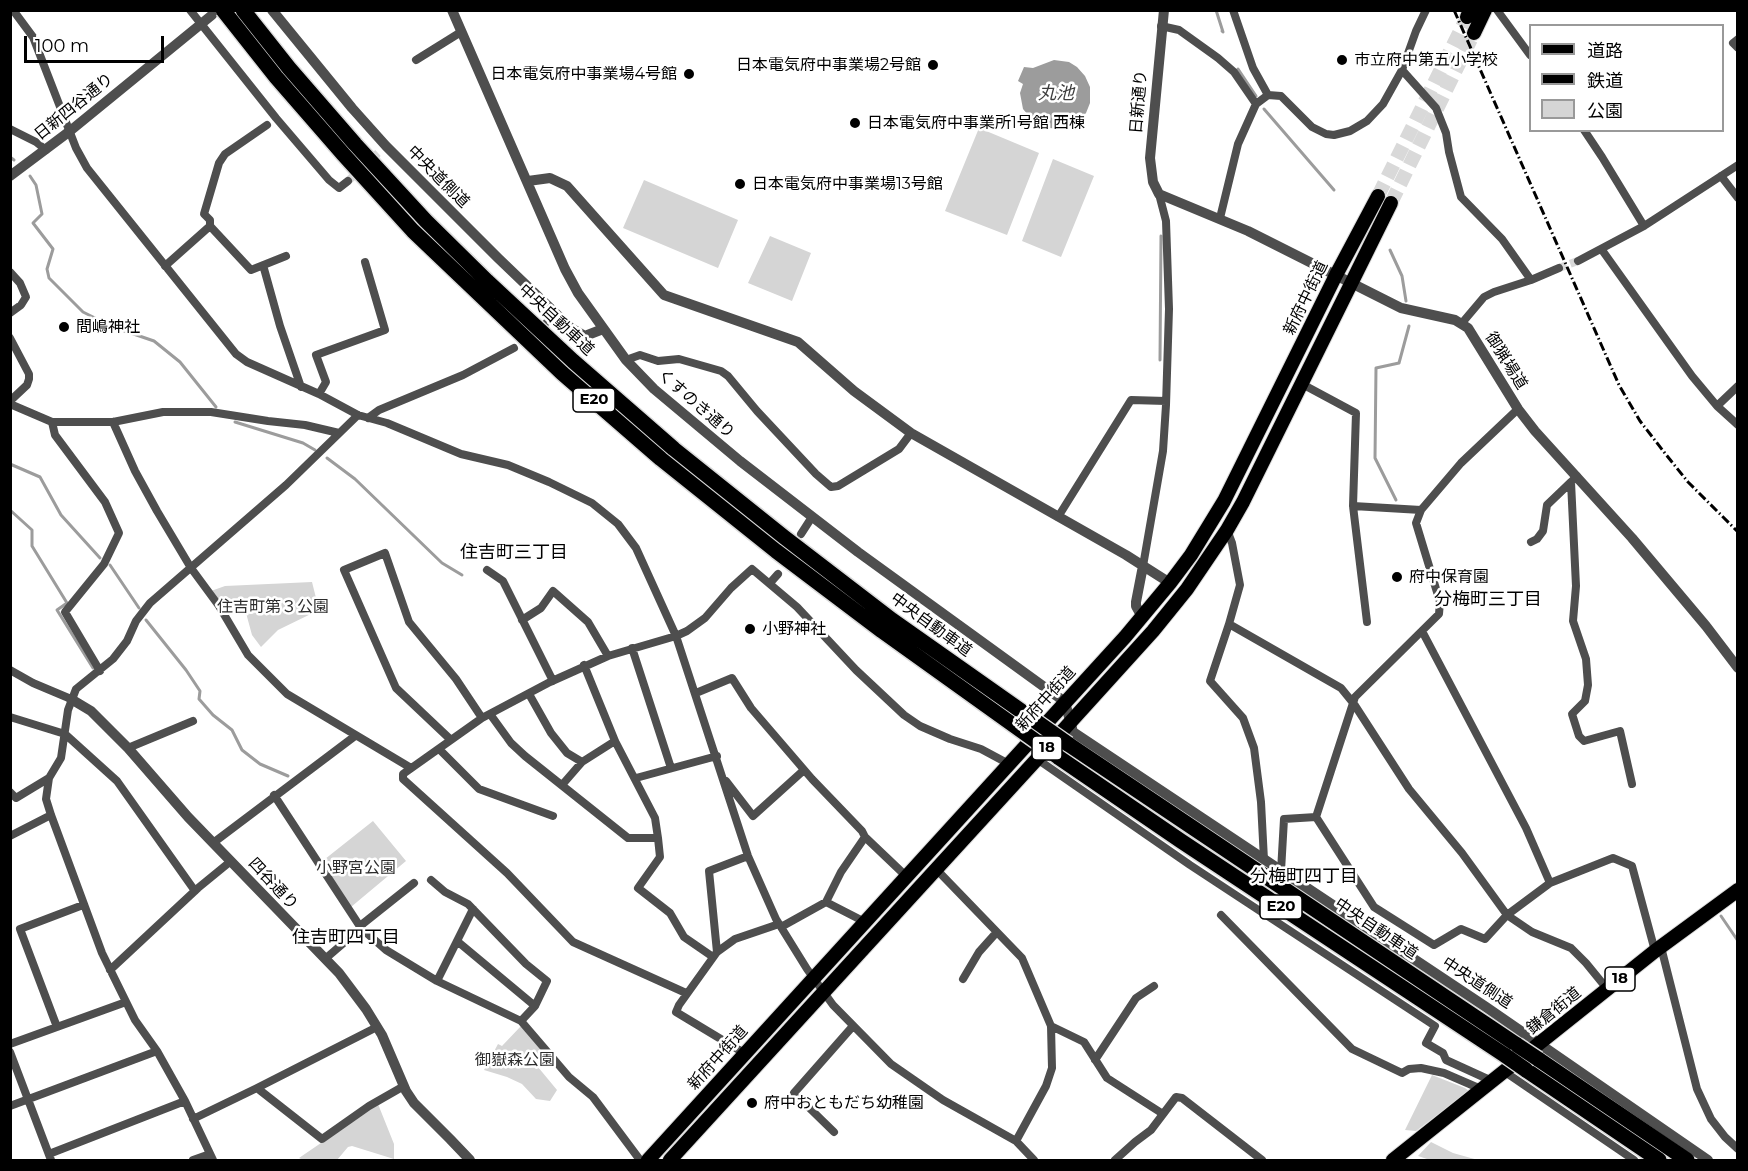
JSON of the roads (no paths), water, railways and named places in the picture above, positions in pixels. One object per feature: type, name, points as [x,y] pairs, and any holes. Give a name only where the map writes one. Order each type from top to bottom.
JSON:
[{"type":"highway","name":"中央自動車道","points":[[243,10],[289,68],[355,144],[487,281],[573,361],[674,449],[784,537],[892,620],[1030,718],[1687,1161]]},
{"type":"highway","name":"中央自動車道","points":[[217,13],[335,146],[421,238],[562,373],[661,459],[776,551],[1019,730],[1659,1161]]},
{"type":"main road","points":[[1474,33],[1485,10]]},
{"type":"main road","name":"新府中街道","points":[[648,1161],[744,1053],[1009,765],[1170,583],[1203,537],[1229,492],[1336,275],[1378,196]]},
{"type":"main road","name":"新府中街道","points":[[670,1161],[1070,723],[1167,615],[1200,572],[1227,530],[1391,203]]},
{"type":"main road","name":"鎌倉街道","points":[[1393,1161],[1658,949],[1736,893]]},
{"type":"street","points":[[13,10],[33,37],[76,148],[94,178],[236,354],[247,362],[319,394],[358,415],[387,423],[461,454],[508,465],[580,496],[618,524],[636,548],[676,636],[748,856],[780,926],[813,978],[852,1026],[891,1064],[943,1100],[1016,1141],[1034,1161]]},
{"type":"street","points":[[190,10],[329,180],[339,188],[348,182]]},
{"type":"street","name":"中央道側道","points":[[272,10],[352,108],[382,149],[571,328],[585,336],[603,330]]},
{"type":"street","name":"くすのき通り","points":[[452,10],[566,269],[578,293],[626,360],[682,415],[812,517],[947,618],[1065,702]]},
{"type":"street","name":"日新通り","points":[[1159,194],[1153,182],[1150,158],[1165,26],[1164,10]]},
{"type":"street","points":[[1233,10],[1253,68],[1268,95]]},
{"type":"street","points":[[1220,218],[1238,144],[1256,104],[1268,95],[1281,96],[1312,127],[1334,135],[1350,131],[1367,121],[1383,104],[1402,70],[1426,10]]},
{"type":"street","points":[[1497,10],[1529,54]]},
{"type":"street","name":"日新四谷通り","points":[[10,176],[70,131],[201,23],[217,13]]},
{"type":"street","points":[[1165,26],[1189,36],[1234,72],[1256,104]]},
{"type":"street","points":[[416,60],[461,32]]},
{"type":"street","points":[[1737,39],[1733,43],[1737,48]]},
{"type":"street","points":[[1402,70],[1436,108],[1446,134],[1461,197],[1502,238],[1531,280]]},
{"type":"street","points":[[267,125],[225,154],[219,163],[204,214],[210,220],[210,226],[251,270],[286,256]]},
{"type":"street","points":[[10,129],[36,142],[46,150]]},
{"type":"street","points":[[1585,132],[1644,226]]},
{"type":"street","points":[[1578,261],[1644,226],[1737,165]]},
{"type":"street","points":[[1721,176],[1737,198]]},
{"type":"street","points":[[528,182],[539,178],[550,178],[567,186],[664,296],[798,342],[854,391],[911,433],[1170,583]]},
{"type":"street","points":[[1159,194],[1220,218],[1401,308],[1461,323],[1484,297],[1559,268]]},
{"type":"street","points":[[1142,617],[1136,602],[1163,451],[1166,401],[1168,274],[1166,221],[1159,194]]},
{"type":"street","points":[[165,266],[210,226]]},
{"type":"street","points":[[1602,250],[1680,360],[1717,406],[1737,425]]},
{"type":"street","points":[[319,394],[326,382],[316,355],[385,330],[365,262]]},
{"type":"street","points":[[263,265],[280,326],[301,387]]},
{"type":"street","points":[[10,272],[20,283],[26,297],[21,305],[10,313]]},
{"type":"street","points":[[547,322],[557,314]]},
{"type":"street","name":"御猟場道","points":[[1461,323],[1472,334],[1518,409],[1535,431],[1574,479],[1632,538],[1706,626],[1737,668]]},
{"type":"street","points":[[10,338],[29,374],[27,385],[10,402],[52,422],[112,422],[163,412],[211,412],[268,422],[304,425],[339,433]]},
{"type":"street","points":[[368,418],[380,410],[463,375],[513,348]]},
{"type":"street","points":[[626,360],[640,355],[658,361],[679,359],[721,370],[816,474],[831,487],[844,482],[899,449],[911,433]]},
{"type":"street","points":[[1302,384],[1356,413],[1353,506],[1367,622]]},
{"type":"street","points":[[1717,406],[1737,386]]},
{"type":"street","points":[[1058,517],[1131,400],[1166,401]]},
{"type":"street","points":[[1316,817],[1355,697],[1439,614],[1440,602],[1416,523],[1421,510],[1461,463],[1518,409]]},
{"type":"street","points":[[193,1161],[212,1157],[185,1101],[157,1051],[135,1020],[110,970],[51,815],[46,799],[49,778],[61,758],[70,699],[76,688],[100,671],[121,649],[142,612],[286,485],[358,415]]},
{"type":"street","points":[[52,422],[55,435],[105,502],[119,533],[104,564],[65,612],[100,671]]},
{"type":"street","points":[[112,422],[135,471],[191,568],[219,606],[248,655],[287,693],[411,768]]},
{"type":"street","points":[[1531,542],[1537,539],[1543,531],[1547,505],[1574,479]]},
{"type":"street","points":[[1574,479],[1576,586],[1573,621],[1586,659],[1588,685],[1585,701],[1572,714],[1579,736],[1584,741],[1620,731],[1632,784]]},
{"type":"street","points":[[1353,506],[1421,510]]},
{"type":"street","points":[[801,534],[812,517]]},
{"type":"street","points":[[1227,530],[1232,543],[1240,585],[1210,681],[1243,717],[1254,748],[1261,802],[1264,860]]},
{"type":"street","points":[[451,740],[396,688],[344,570],[385,553],[409,622],[511,743],[628,838],[658,838]]},
{"type":"street","points":[[687,993],[573,942],[507,873],[403,778],[403,774],[486,716],[584,665],[676,636],[705,618],[731,588],[752,569],[819,627],[856,670],[904,715],[920,726],[981,749],[1009,765]]},
{"type":"street","points":[[487,570],[503,581],[553,681]]},
{"type":"street","points":[[770,584],[778,574]]},
{"type":"street","points":[[522,620],[541,608],[553,591],[588,622],[608,656]]},
{"type":"street","points":[[1229,624],[1341,688],[1409,789],[1462,853],[1507,915],[1532,932],[1571,948],[1608,990]]},
{"type":"street","points":[[1422,631],[1526,828],[1550,883]]},
{"type":"street","points":[[632,648],[671,768]]},
{"type":"street","points":[[584,665],[615,741],[655,818],[660,857],[638,888],[670,914],[684,937],[715,955]]},
{"type":"street","name":"四谷通り","points":[[10,670],[91,711],[128,748],[213,843],[352,988],[377,1027],[404,1086],[419,1109],[470,1161]]},
{"type":"street","points":[[696,693],[732,678],[751,708],[804,770],[862,831],[865,837],[907,877]]},
{"type":"street","points":[[529,694],[561,746],[567,753],[582,762]]},
{"type":"street","points":[[1065,702],[1070,723]]},
{"type":"street","points":[[10,717],[65,734],[117,781],[195,891]]},
{"type":"street","points":[[128,748],[194,721]]},
{"type":"street","name":"中央道側道","points":[[1070,723],[1073,732],[1540,1044],[1708,1161]]},
{"type":"street","points":[[213,843],[355,736]]},
{"type":"street","points":[[562,785],[582,762],[615,741]]},
{"type":"street","points":[[439,748],[478,789],[553,816]]},
{"type":"street","points":[[636,778],[717,756]]},
{"type":"street","points":[[1037,759],[1190,865],[1435,1026],[1426,1043],[1443,1053],[1446,1060],[1487,1085]]},
{"type":"street","points":[[723,776],[753,816],[804,770]]},
{"type":"street","points":[[10,792],[16,798],[49,778]]},
{"type":"street","points":[[274,795],[361,927],[386,950],[437,981],[521,1022],[569,1077],[593,1096],[640,1161]]},
{"type":"street","points":[[10,836],[51,815]]},
{"type":"street","points":[[1281,871],[1284,819],[1316,817]]},
{"type":"street","points":[[1316,817],[1374,907],[1434,945],[1461,929],[1485,939],[1507,915],[1550,883],[1613,858],[1632,866],[1697,1089],[1711,1119],[1737,1149]]},
{"type":"street","points":[[744,1053],[676,1012],[715,955],[735,939],[780,926],[826,902],[865,837]]},
{"type":"street","points":[[715,955],[710,871],[748,856]]},
{"type":"street","points":[[110,970],[195,891],[231,861]]},
{"type":"street","points":[[937,870],[1022,958],[1051,1026],[1052,1068],[1046,1086],[1016,1141]]},
{"type":"street","points":[[431,880],[445,892],[468,904],[526,964],[548,981],[535,1006],[521,1022]]},
{"type":"street","points":[[325,959],[414,883]]},
{"type":"street","points":[[826,902],[865,922]]},
{"type":"street","points":[[57,1027],[20,929],[83,904]]},
{"type":"street","points":[[437,981],[473,909]]},
{"type":"street","points":[[1221,915],[1352,1049],[1402,1073],[1421,1068],[1487,1085]]},
{"type":"street","points":[[963,979],[979,952],[996,933]]},
{"type":"street","points":[[457,941],[535,1006]]},
{"type":"street","points":[[1095,1060],[1136,998],[1154,986]]},
{"type":"street","points":[[10,1044],[126,1002]]},
{"type":"street","points":[[834,1132],[794,1092],[852,1026]]},
{"type":"street","points":[[1051,1026],[1084,1042],[1107,1078],[1163,1114]]},
{"type":"street","points":[[193,1119],[377,1027]]},
{"type":"street","points":[[10,1106],[157,1051]]},
{"type":"street","points":[[10,1052],[50,1157],[185,1101]]},
{"type":"street","points":[[1505,1072],[1634,1161]]},
{"type":"street","points":[[257,1088],[322,1138],[369,1106],[404,1086]]},
{"type":"street","points":[[1115,1161],[1151,1130],[1176,1096],[1182,1098],[1262,1161]]},
{"type":"water","name":"丸池","points":[[1054,60],[1069,62],[1077,67],[1085,76],[1090,87],[1090,103],[1086,113],[1074,125],[1066,129],[1048,128],[1034,122],[1023,109],[1020,93],[1023,84],[1018,81],[1024,67],[1033,68]]},
{"type":"waterway","points":[[1216,10],[1222,31]]},
{"type":"waterway","points":[[1238,69],[1256,96]]},
{"type":"waterway","points":[[1264,109],[1334,190]]},
{"type":"waterway","points":[[10,157],[14,160]]},
{"type":"waterway","points":[[30,176],[36,185],[42,214],[33,223],[53,249],[47,269],[49,278],[83,312],[113,327],[154,341],[180,362],[216,407]]},
{"type":"waterway","points":[[1160,360],[1161,236]]},
{"type":"waterway","points":[[1390,250],[1402,276],[1406,301]]},
{"type":"waterway","points":[[1396,500],[1375,458],[1376,368],[1399,363],[1409,326]]},
{"type":"waterway","points":[[235,422],[303,443],[315,450]]},
{"type":"waterway","points":[[327,458],[355,479],[442,563],[462,575]]},
{"type":"waterway","points":[[10,464],[40,477],[61,515],[100,558]]},
{"type":"waterway","points":[[10,510],[32,530],[32,546],[67,603],[57,610],[93,668]]},
{"type":"waterway","points":[[110,565],[139,608]]},
{"type":"waterway","points":[[146,620],[186,670],[200,691],[199,699],[213,715],[232,730],[242,750],[260,764],[288,776]]},
{"type":"waterway","points":[[1721,916],[1738,941]]},
{"type":"tunnel","points":[[1378,196],[1467,17]]},
{"type":"tunnel","points":[[1391,203],[1474,33]]},
{"type":"tunnel","points":[[348,181],[378,153]]},
{"type":"tunnel","points":[[1559,268],[1578,261]]},
{"type":"railway","points":[[1454,10],[1619,385],[1640,421],[1688,482],[1738,532]]},
{"type":"place","name":"市立府中第五小学校","points":[[1342,60]]},
{"type":"place","name":"日本電気府中事業場2号館","points":[[933,65]]},
{"type":"place","name":"日本電気府中事業場4号館","points":[[689,74]]},
{"type":"place","name":"日本電気府中事業所1号館 西棟","points":[[855,123]]},
{"type":"place","name":"日本電気府中事業場13号館","points":[[740,184]]},
{"type":"place","name":"間嶋神社","points":[[64,327]]},
{"type":"place","name":"府中保育園","points":[[1397,577]]},
{"type":"place","name":"小野神社","points":[[750,629]]},
{"type":"place","name":"府中おともだち幼稚園","points":[[752,1103]]},
{"type":"district","name":"住吉町三丁目","points":[[514,553]]},
{"type":"district","name":"分梅町三丁目","points":[[1488,600]]},
{"type":"district","name":"分梅町四丁目","points":[[1304,877]]},
{"type":"district","name":"住吉町四丁目","points":[[346,938]]},
{"type":"park label","name":"住吉町第３公園","points":[[273,607]]},
{"type":"park label","name":"小野宮公園","points":[[356,868]]},
{"type":"park label","name":"御嶽森公園","points":[[515,1060]]}]
